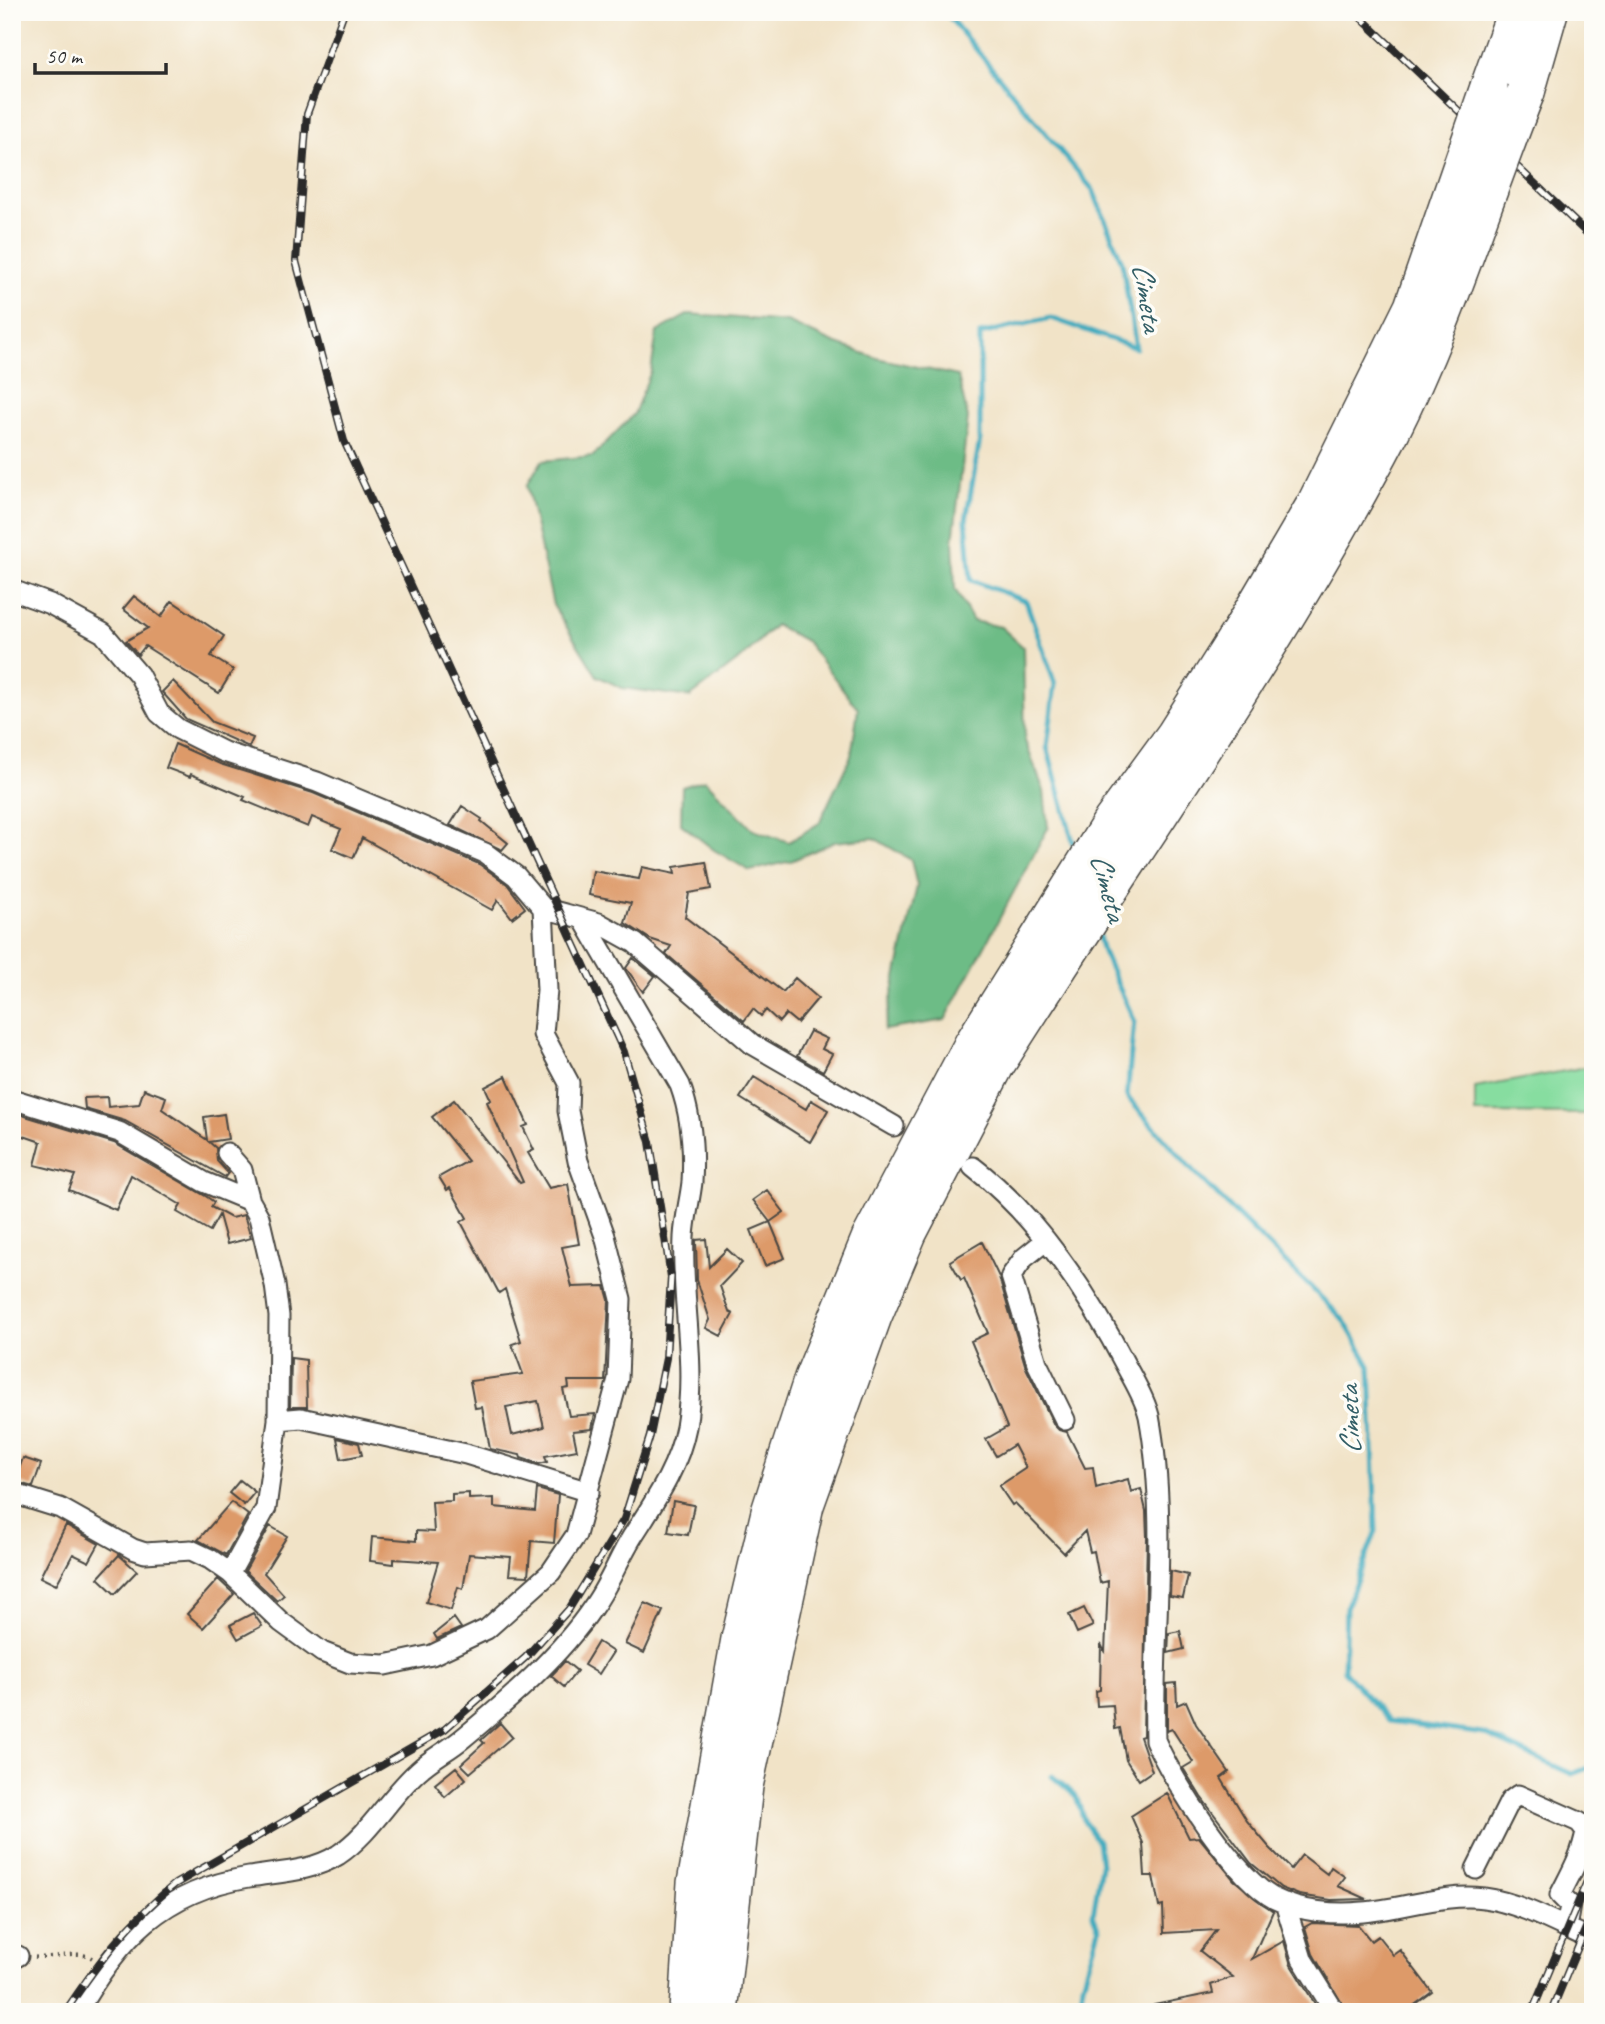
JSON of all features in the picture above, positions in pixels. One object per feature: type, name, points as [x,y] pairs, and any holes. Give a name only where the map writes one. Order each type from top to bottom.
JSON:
[{"type":"highway","points":[[688,2012],[696,1883],[740,1639],[770,1512],[813,1378],[870,1239],[984,1055],[1112,821],[1175,735],[1241,631],[1315,505],[1413,307],[1516,12]]},
{"type":"highway","points":[[719,2012],[744,1786],[805,1505],[873,1316],[984,1055],[1259,661],[1389,433],[1447,309],[1488,188],[1526,92],[1549,12]]},
{"type":"street","points":[[12,590],[50,604],[103,633],[139,675],[159,713],[186,734],[236,757],[340,791],[485,853],[516,876],[543,908],[599,923],[635,943],[752,1044],[894,1126]]},
{"type":"street","points":[[12,1493],[60,1508],[145,1553],[191,1550],[230,1573],[281,1622],[322,1652],[350,1663],[385,1664],[432,1655],[487,1629],[551,1572],[576,1535],[618,1379],[621,1299],[605,1236],[578,1161],[568,1111],[569,1083],[543,1034],[547,989],[543,908]]},
{"type":"street","points":[[77,2012],[127,1938],[148,1918],[195,1891],[246,1877],[285,1873],[333,1858],[350,1846],[418,1771],[461,1740],[566,1639],[593,1607],[631,1539],[660,1496],[675,1464],[685,1431],[692,1371],[684,1237],[692,1180],[689,1108],[680,1085],[583,919]]},
{"type":"street","points":[[12,1099],[119,1132],[204,1182],[250,1201]]},
{"type":"street","points":[[227,1153],[242,1171],[250,1201],[259,1217],[275,1286],[279,1317],[278,1420],[266,1508],[230,1573]]},
{"type":"street","points":[[973,1167],[997,1185],[1090,1300],[1148,1413],[1157,1534],[1155,1740],[1170,1771],[1250,1881],[1285,1903],[1316,1911],[1361,1913],[1460,1897],[1483,1898],[1506,1903],[1593,1940]]},
{"type":"street","points":[[1044,1242],[1024,1258],[1011,1276],[1035,1356],[1065,1420]]},
{"type":"street","points":[[278,1420],[301,1418],[466,1454],[589,1492]]},
{"type":"street","points":[[1476,1869],[1510,1801],[1518,1795],[1579,1822],[1587,1831],[1585,1841],[1560,1895],[1570,1905],[1566,1928]]},
{"type":"street","points":[[1285,1903],[1302,1959],[1335,2012]]},
{"type":"path","points":[[15,1957],[53,1959],[83,1954],[105,1968]]},
{"type":"green space","points":[[689,314],[787,322],[877,358],[958,376],[968,418],[953,541],[955,589],[973,621],[1001,627],[1023,647],[1025,741],[1044,791],[1048,828],[945,1020],[884,1030],[917,886],[911,860],[874,838],[834,842],[791,861],[750,871],[714,850],[681,824],[682,787],[705,780],[753,830],[789,842],[819,823],[851,756],[858,709],[806,641],[775,625],[743,657],[690,697],[622,688],[597,676],[553,605],[527,486],[542,461],[593,456],[634,414],[651,371],[657,332]]},
{"type":"green space","points":[[1593,1067],[1593,1114],[1475,1113],[1475,1088]]},
{"type":"building","points":[[134,596],[161,617],[172,601],[224,636],[211,656],[233,670],[219,693],[145,646],[138,655],[126,641],[148,628],[123,609]]},
{"type":"building","points":[[173,681],[212,722],[253,738],[249,747],[186,719],[162,692]]},
{"type":"building","points":[[175,744],[220,764],[313,793],[479,864],[507,884],[525,908],[512,918],[498,900],[492,910],[362,838],[353,858],[332,849],[341,829],[312,817],[308,827],[243,800],[245,797],[191,774],[190,777],[166,768]]},
{"type":"building","points":[[462,806],[482,819],[481,821],[508,843],[502,850],[450,825]]},
{"type":"building","points":[[706,862],[711,889],[689,893],[685,917],[783,992],[795,978],[818,998],[797,1023],[786,1014],[779,1022],[766,1010],[761,1016],[753,1009],[744,1021],[666,954],[671,946],[650,939],[625,923],[631,903],[589,895],[593,871],[639,879],[642,867],[675,874],[674,867]]},
{"type":"building","points":[[633,958],[655,976],[643,992],[626,968]]},
{"type":"building","points":[[810,1031],[827,1039],[822,1049],[832,1054],[823,1071],[797,1056]]},
{"type":"building","points":[[506,1076],[528,1125],[523,1127],[534,1150],[528,1153],[549,1188],[568,1184],[579,1244],[562,1247],[572,1287],[605,1286],[609,1300],[605,1381],[568,1381],[569,1388],[563,1389],[569,1416],[595,1414],[592,1429],[573,1431],[577,1450],[545,1456],[547,1462],[539,1464],[521,1458],[520,1455],[490,1449],[482,1407],[475,1408],[470,1381],[523,1374],[512,1344],[521,1341],[505,1289],[499,1293],[461,1222],[467,1218],[450,1188],[447,1190],[439,1177],[468,1161],[432,1117],[454,1100],[520,1183],[523,1182],[487,1102],[491,1100],[485,1087]],"holes":[[[538,1401],[544,1427],[512,1435],[506,1407]]]},
{"type":"building","points":[[754,1077],[806,1109],[811,1100],[828,1110],[810,1142],[740,1098]]},
{"type":"building","points":[[144,1089],[166,1097],[162,1109],[207,1140],[204,1117],[224,1114],[228,1139],[209,1142],[216,1148],[217,1161],[228,1173],[225,1177],[125,1121],[85,1109],[84,1098],[107,1097],[108,1107],[139,1104]]},
{"type":"building","points":[[12,1112],[114,1143],[207,1197],[214,1202],[211,1207],[231,1218],[244,1215],[251,1238],[227,1244],[219,1215],[210,1231],[177,1212],[181,1205],[131,1175],[116,1210],[69,1190],[75,1175],[35,1165],[41,1142],[12,1132]]},
{"type":"building","points":[[767,1190],[784,1212],[770,1222],[753,1200]]},
{"type":"building","points":[[770,1222],[785,1258],[765,1266],[751,1230]]},
{"type":"building","points":[[706,1239],[709,1267],[727,1249],[742,1263],[720,1286],[729,1312],[733,1314],[721,1336],[706,1328],[710,1320],[697,1280],[696,1240]]},
{"type":"building","points":[[982,1242],[999,1277],[1026,1368],[1054,1425],[1067,1432],[1085,1468],[1093,1467],[1096,1488],[1128,1479],[1131,1492],[1141,1489],[1146,1511],[1147,1537],[1143,1736],[1140,1737],[1152,1771],[1139,1780],[1126,1760],[1120,1728],[1115,1729],[1113,1705],[1097,1706],[1101,1644],[1105,1653],[1108,1581],[1100,1583],[1094,1551],[1090,1552],[1085,1531],[1064,1553],[1015,1503],[1012,1505],[999,1486],[1026,1468],[1014,1445],[996,1456],[986,1439],[1007,1427],[971,1341],[988,1333],[964,1278],[961,1280],[950,1261]]},
{"type":"building","points":[[291,1358],[306,1360],[307,1407],[290,1407]]},
{"type":"building","points":[[337,1438],[359,1443],[362,1455],[341,1459]]},
{"type":"building","points":[[23,1458],[41,1464],[33,1487],[12,1481],[12,1471],[18,1472]]},
{"type":"building","points":[[240,1480],[255,1492],[244,1505],[229,1493]]},
{"type":"building","points":[[537,1489],[558,1495],[554,1543],[531,1541],[528,1576],[509,1575],[511,1557],[469,1554],[463,1589],[458,1587],[451,1610],[426,1602],[438,1562],[394,1559],[394,1564],[370,1561],[372,1537],[416,1541],[416,1531],[434,1532],[432,1502],[452,1501],[452,1494],[469,1493],[469,1499],[494,1498],[494,1507],[535,1511]]},
{"type":"building","points":[[673,1501],[694,1505],[688,1535],[668,1532]]},
{"type":"building","points":[[231,1502],[248,1515],[226,1555],[198,1540]]},
{"type":"building","points":[[66,1525],[99,1544],[89,1562],[73,1554],[56,1585],[40,1577]]},
{"type":"building","points":[[270,1526],[287,1536],[264,1573],[284,1595],[277,1601],[245,1571]]},
{"type":"building","points":[[119,1555],[137,1571],[115,1594],[98,1578]]},
{"type":"building","points":[[1171,1571],[1188,1575],[1183,1598],[1170,1596]]},
{"type":"building","points":[[218,1579],[234,1594],[203,1628],[187,1614]]},
{"type":"building","points":[[645,1603],[663,1611],[644,1653],[625,1644]]},
{"type":"building","points":[[1084,1608],[1093,1626],[1077,1633],[1069,1615]]},
{"type":"building","points":[[253,1613],[262,1626],[238,1639],[230,1625]]},
{"type":"building","points":[[454,1618],[461,1628],[437,1639],[434,1634]]},
{"type":"building","points":[[1180,1631],[1184,1649],[1168,1653],[1169,1633]]},
{"type":"building","points":[[598,1642],[613,1652],[599,1674],[584,1665]]},
{"type":"building","points":[[565,1661],[577,1671],[564,1687],[551,1676]]},
{"type":"building","points":[[1176,1683],[1177,1705],[1186,1701],[1196,1724],[1229,1772],[1221,1778],[1247,1821],[1269,1847],[1291,1869],[1302,1855],[1327,1874],[1331,1867],[1345,1877],[1338,1886],[1367,1899],[1331,1900],[1299,1895],[1281,1888],[1251,1863],[1201,1797],[1183,1768],[1193,1762],[1172,1729],[1167,1731],[1167,1684]]},
{"type":"building","points":[[500,1723],[512,1737],[470,1773],[461,1764],[484,1743],[481,1740]]},
{"type":"building","points":[[456,1767],[466,1779],[445,1797],[435,1784]]},
{"type":"building","points":[[1167,1793],[1189,1838],[1199,1837],[1234,1880],[1273,1911],[1252,1959],[1284,1941],[1291,1965],[1320,2012],[1155,2012],[1154,2005],[1213,1993],[1211,1985],[1233,1977],[1200,1951],[1216,1930],[1164,1933],[1163,1906],[1159,1907],[1153,1876],[1145,1876],[1143,1843],[1131,1816]]},
{"type":"building","points":[[1312,1923],[1358,1925],[1371,1941],[1378,1936],[1393,1955],[1400,1950],[1432,1992],[1405,2012],[1347,2012],[1313,1954],[1305,1927]]},
{"type":"waterway","name":"Cimeta","points":[[945,12],[1093,190],[1122,262],[1136,348],[1051,318],[980,334],[980,439],[966,520],[971,580],[1026,601],[1055,684],[1047,747],[1076,853]]},
{"type":"waterway","name":"Cimeta","points":[[1098,933],[1103,952],[1134,1020],[1127,1097],[1194,1172],[1343,1319],[1370,1366],[1376,1531],[1346,1608],[1344,1671],[1389,1721],[1484,1734],[1572,1774],[1593,1766]]},
{"type":"waterway","points":[[1052,1776],[1076,1796],[1085,1823],[1098,1841],[1101,1865],[1093,1915],[1099,1929],[1083,1984],[1080,2012]]},
{"type":"railway","points":[[65,2012],[115,1944],[143,1913],[175,1884],[445,1729],[526,1657],[569,1609],[624,1519],[650,1436],[666,1358],[671,1277],[650,1142],[624,1052],[344,441],[296,261],[307,114],[344,12]]},
{"type":"railway","points":[[1355,12],[1593,239]]},
{"type":"railway","points":[[1532,2012],[1593,1867]]},
{"type":"railway","points":[[1551,2012],[1593,1911]]}]
